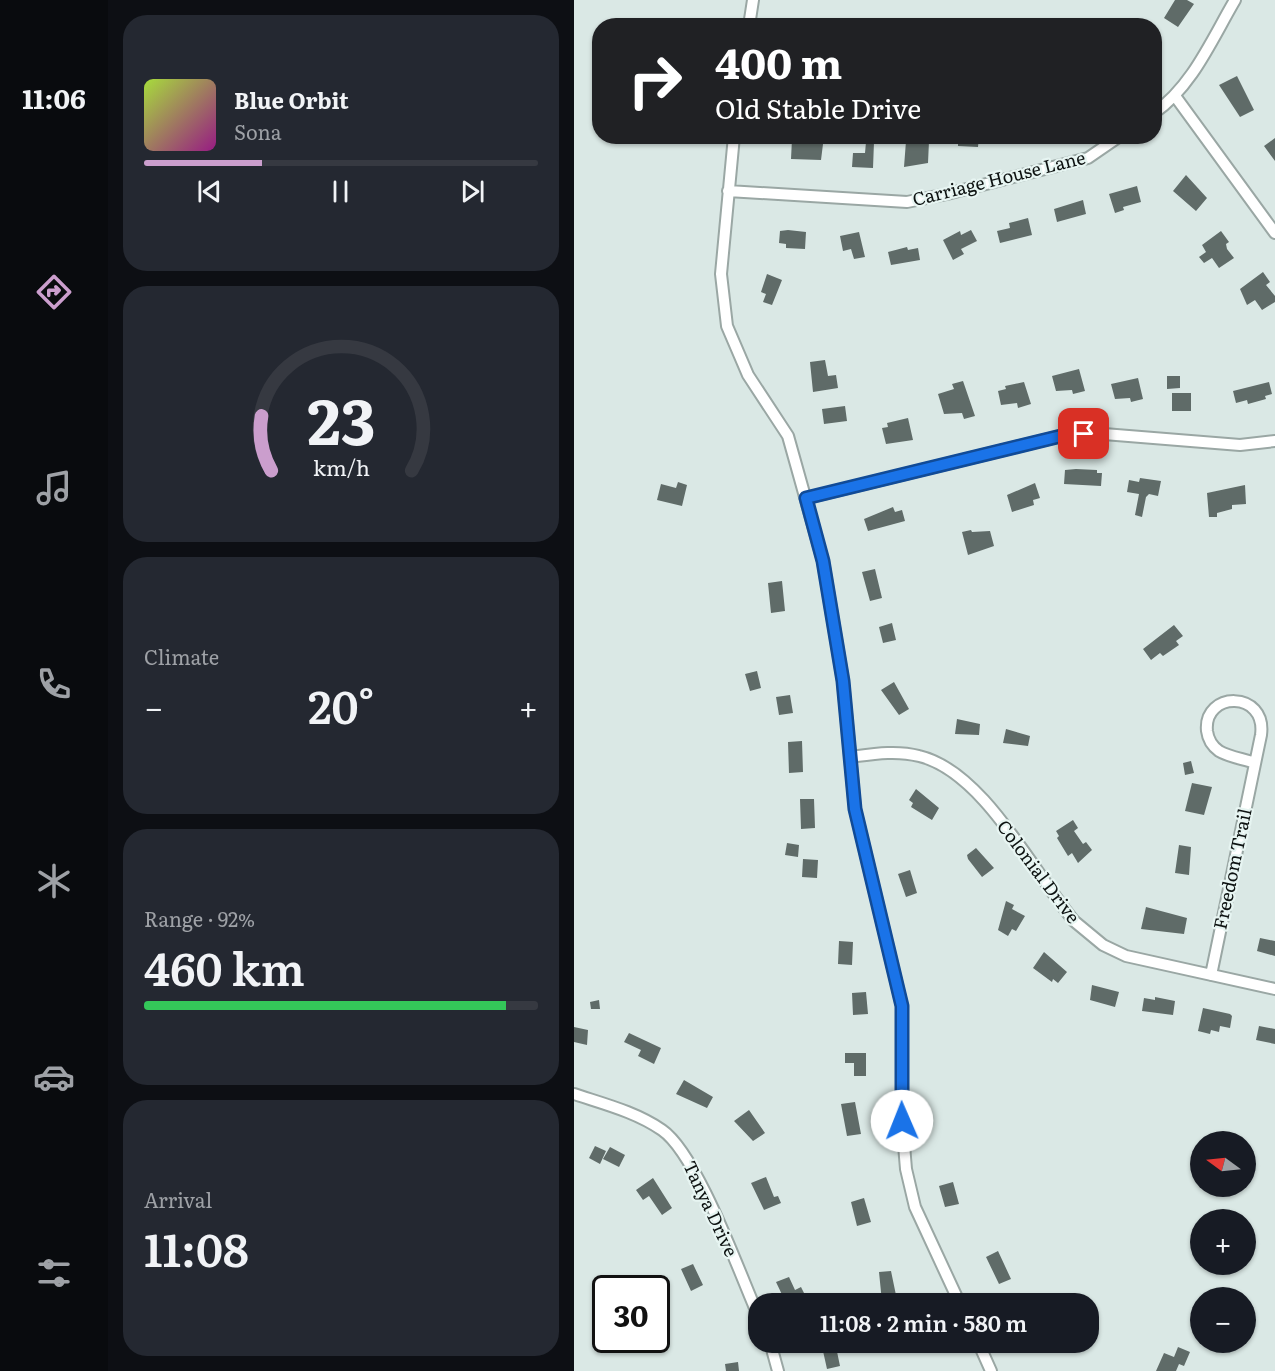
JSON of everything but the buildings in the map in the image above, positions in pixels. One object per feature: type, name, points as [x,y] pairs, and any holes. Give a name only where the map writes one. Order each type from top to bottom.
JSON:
[{"type":"street","points":[[750,18],[753,0]]},
{"type":"street","points":[[1162,107],[1175,96],[1235,0]]},
{"type":"street","points":[[1175,96],[1274,233]]},
{"type":"street","points":[[733,144],[721,274],[727,326],[748,375],[787,436],[806,498],[830,604],[843,681],[859,829],[902,1006],[902,1121],[908,1177],[915,1207],[955,1293]]},
{"type":"street","name":"Carriage House Lane","points":[[728,190],[907,202],[1082,160],[1094,156],[1110,144]]},
{"type":"street","points":[[806,498],[1061,436],[1104,434],[1240,445],[1274,441]]},
{"type":"street","name":"Freedom Trail","points":[[1211,975],[1255,763],[1262,729],[1257,713],[1243,702],[1232,701],[1221,704],[1212,712],[1207,723],[1212,744],[1226,754],[1255,763]]},
{"type":"street","name":"Colonial Drive","points":[[850,758],[901,753],[919,756],[946,768],[971,785],[1065,911],[1092,938],[1126,956],[1274,989]]},
{"type":"street","name":"Tanya Drive","points":[[574,1094],[639,1117],[674,1140],[697,1176],[748,1293]]},
{"type":"street","points":[[773,1353],[778,1371]]},
{"type":"street","points":[[983,1353],[991,1371]]},
{"type":"route","points":[[902,1121],[900,988],[873,894],[855,809],[843,681],[823,561],[806,498],[890,480],[1061,436],[1084,434]]}]
